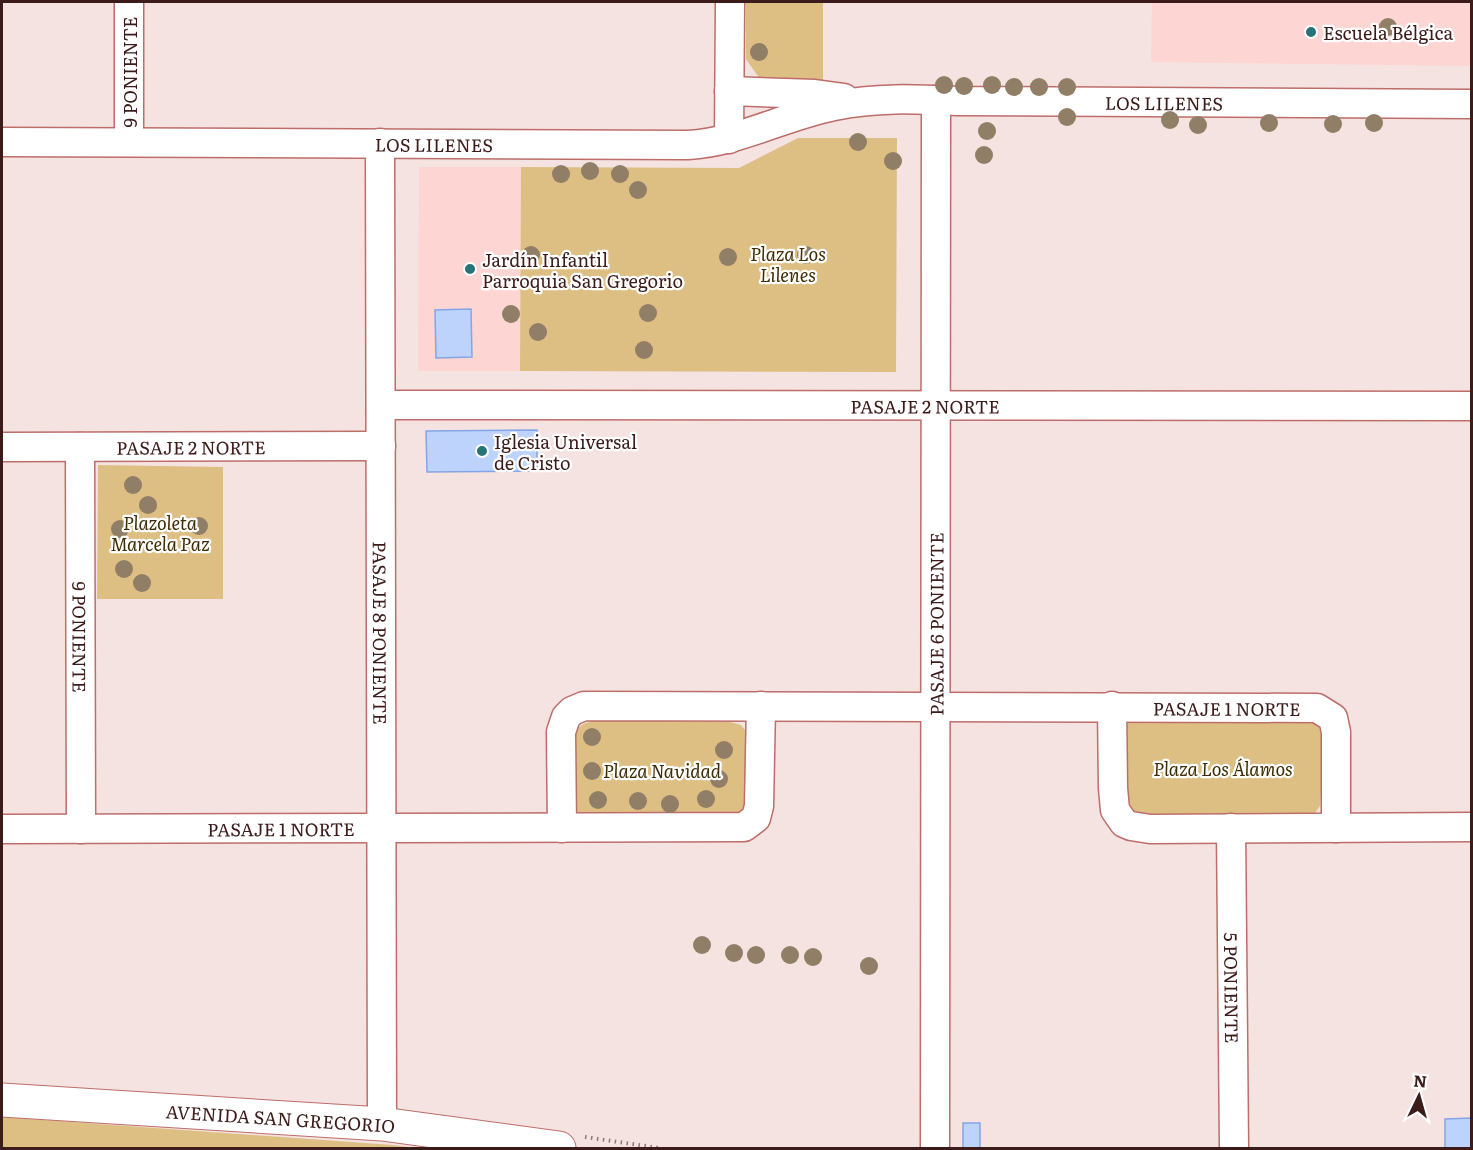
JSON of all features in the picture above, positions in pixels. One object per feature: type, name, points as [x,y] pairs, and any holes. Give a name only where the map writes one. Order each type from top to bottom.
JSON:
[{"type":"main road","name":"AVENIDA SAN GREGORIO","points":[[2,1100],[382,1124],[559,1149]]},
{"type":"street","name":"9 PONIENTE","points":[[129,2],[129,142]]},
{"type":"street","points":[[729,139],[730,2]]},
{"type":"street","name":"LOS LILENES","points":[[729,92],[815,94],[859,101]]},
{"type":"street","name":"LOS LILENES","points":[[2,142],[688,146],[729,139],[815,111],[859,101],[915,99],[1472,104]]},
{"type":"street","name":"PASAJE 6 PONIENTE","points":[[935,1149],[936,100]]},
{"type":"street","name":"PASAJE 8 PONIENTE","points":[[380,143],[382,1124]]},
{"type":"street","name":"PASAJE 2 NORTE","points":[[381,405],[1472,406]]},
{"type":"street","name":"PASAJE 2 NORTE","points":[[2,447],[381,446]]},
{"type":"street","name":"9 PONIENTE","points":[[80,447],[81,829]]},
{"type":"street","name":"PASAJE 1 NORTE","points":[[562,828],[561,732],[563,723],[572,711],[584,706],[1317,708],[1333,718],[1336,732],[1336,828]]},
{"type":"street","name":"PASAJE 1 NORTE","points":[[2,829],[736,828],[749,825],[756,818],[760,798],[761,706]]},
{"type":"street","points":[[1112,706],[1113,802],[1115,810],[1124,823],[1131,826],[1150,829],[1472,827]]},
{"type":"street","name":"5 PONIENTE","points":[[1232,828],[1234,1149]]},
{"type":"shaded area","name":"Escuela Bélgica","points":[[1152,2],[1471,2],[1471,66],[1151,62]]},
{"type":"shaded area","name":"Jardín Infantil Parroquia San Gregorio","points":[[419,167],[521,167],[520,371],[418,371]]},
{"type":"green space","points":[[746,2],[823,2],[823,84],[765,83],[757,75],[746,59]]},
{"type":"green space","name":"Plaza Los Lilenes","points":[[798,138],[897,138],[896,372],[520,371],[521,167],[739,168]]},
{"type":"green space","name":"Plazoleta Marcela Paz","points":[[98,465],[223,467],[223,599],[97,599]]},
{"type":"green space","name":"Plaza Navidad","points":[[601,720],[730,722],[741,725],[750,736],[752,794],[742,814],[581,818],[573,810],[575,735],[582,725]]},
{"type":"green space","name":"Plaza Los Álamos","points":[[1307,720],[1319,727],[1321,733],[1322,778],[1320,806],[1315,813],[1307,817],[1133,815],[1125,802],[1125,730],[1128,723],[1133,721]]},
{"type":"green space","points":[[2,1117],[393,1145],[416,1148],[2,1148]]},
{"type":"building","points":[[471,309],[472,357],[436,358],[435,310]]},
{"type":"building","name":"Iglesia Universal de Cristo","points":[[537,430],[537,471],[427,472],[426,431]]},
{"type":"building","points":[[1472,1118],[1472,1148],[1445,1148],[1445,1119]]},
{"type":"building","points":[[963,1123],[980,1123],[980,1148],[963,1148]]},
{"type":"place","name":"Escuela Bélgica","points":[[1311,32]]},
{"type":"place","name":"Jardín Infantil Parroquia San Gregorio","points":[[470,269]]},
{"type":"place","name":"Iglesia Universal de Cristo","points":[[482,451]]}]
